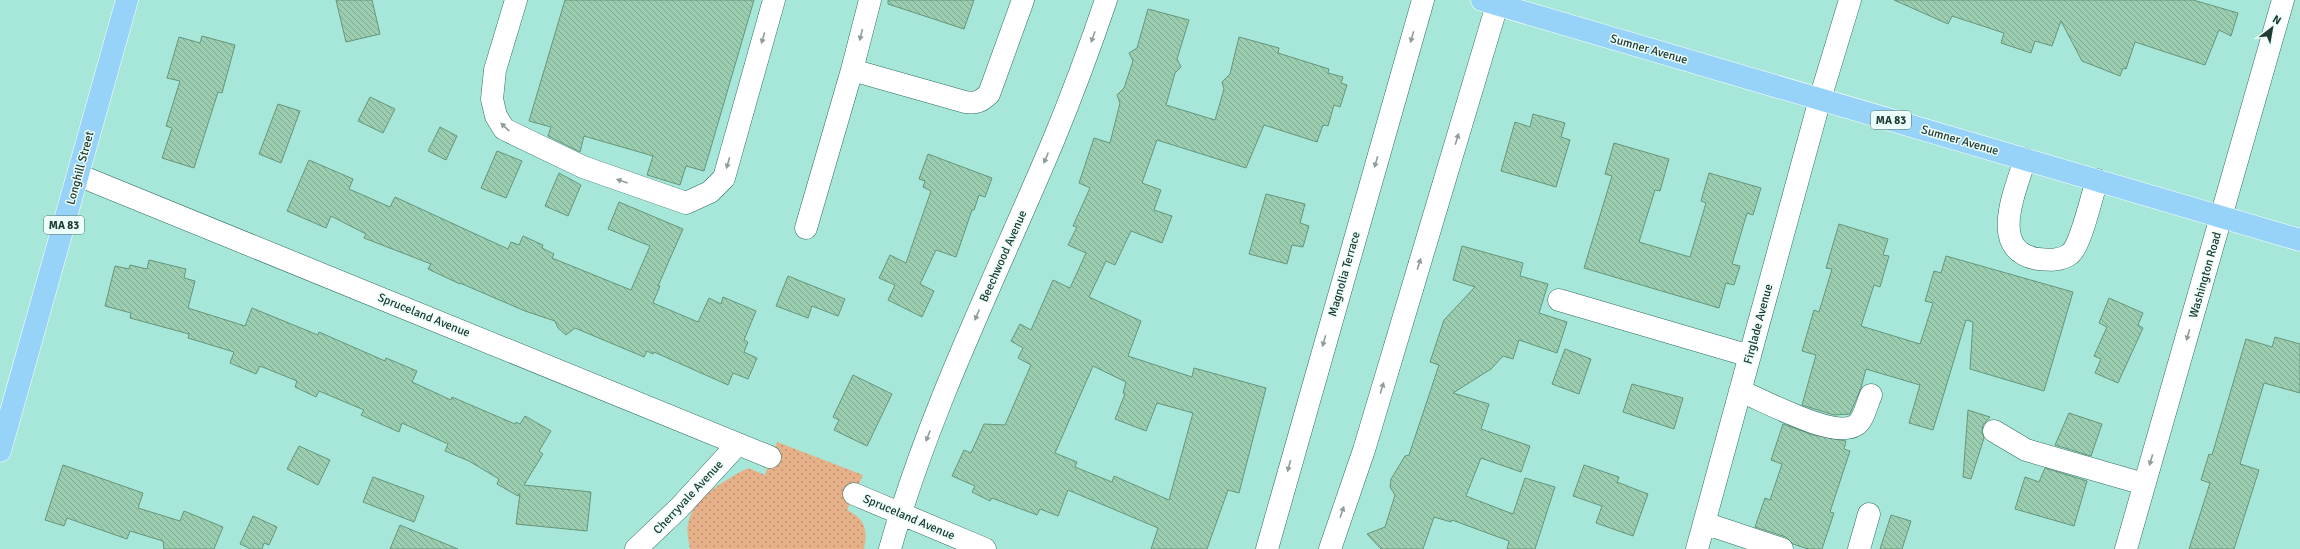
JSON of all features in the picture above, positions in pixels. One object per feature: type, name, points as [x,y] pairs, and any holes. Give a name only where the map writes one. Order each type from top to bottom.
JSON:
[{"type":"main road","name":"Longhill Street","points":[[0,448],[127,0]]},
{"type":"main road","name":"Sumner Avenue","points":[[1490,2],[2300,240]]},
{"type":"street","points":[[516,0],[495,70],[492,100],[496,116],[504,129],[583,167],[686,203],[710,192],[724,178],[774,0]]},
{"type":"street","points":[[806,228],[852,70],[870,0]]},
{"type":"street","points":[[852,70],[965,102],[973,104],[980,102],[989,94],[1022,0]]},
{"type":"street","name":"Beechwood Avenue","points":[[890,549],[900,513],[954,369],[1055,137],[1106,0]]},
{"type":"street","name":"Magnolia Terrace","points":[[1267,549],[1423,0]]},
{"type":"street","name":"Firglade Avenue","points":[[1697,549],[1820,99],[1850,0]]},
{"type":"street","name":"Washington Road","points":[[2126,549],[2283,0]]},
{"type":"street","points":[[1330,549],[1366,442],[1490,2]]},
{"type":"street","points":[[2025,159],[2008,217],[2008,234],[2013,245],[2024,255],[2052,261],[2071,254],[2078,244],[2097,180]]},
{"type":"street","name":"Spruceland Avenue","points":[[78,175],[770,457]]},
{"type":"street","points":[[1559,300],[1750,356]]},
{"type":"street","points":[[1740,391],[1798,416],[1834,428],[1850,429],[1858,424],[1871,395]]},
{"type":"street","points":[[1994,431],[2026,450],[2144,484]]},
{"type":"street","name":"Cherryvale Avenue","points":[[647,545],[738,444]]},
{"type":"street","name":"Spruceland Avenue","points":[[854,494],[985,549]]},
{"type":"street","points":[[1859,549],[1869,514]]},
{"type":"street","points":[[1704,523],[1782,549]]},
{"type":"shaded area","points":[[777,442],[863,475],[847,510],[858,517],[864,525],[866,536],[864,549],[690,549],[687,527],[696,506],[712,490],[748,468],[765,475]]},
{"type":"building","points":[[336,0],[372,0],[380,34],[346,42]]},
{"type":"building","points":[[565,0],[754,0],[704,171],[686,166],[680,185],[647,175],[653,156],[584,136],[580,152],[548,136],[551,127],[529,121]]},
{"type":"building","points":[[888,0],[974,0],[964,29],[888,4]]},
{"type":"building","points":[[1894,0],[2193,0],[2238,13],[2231,36],[2219,30],[2205,65],[2135,42],[2126,69],[2123,68],[2120,76],[2082,61],[2061,21],[2052,46],[2035,41],[2031,53],[2001,43],[2004,33],[1952,16],[1948,24]]},
{"type":"building","points":[[1148,9],[1189,20],[1177,59],[1181,67],[1175,73],[1166,105],[1215,120],[1224,89],[1222,82],[1230,74],[1239,37],[1279,48],[1278,53],[1329,69],[1328,73],[1343,77],[1341,83],[1347,85],[1340,107],[1334,105],[1328,126],[1323,125],[1317,142],[1264,125],[1246,168],[1157,140],[1142,183],[1161,190],[1154,210],[1172,216],[1162,243],[1131,231],[1115,265],[1106,261],[1089,297],[1141,321],[1128,356],[1192,377],[1194,368],[1266,388],[1239,493],[1228,490],[1207,549],[1151,549],[1158,528],[1068,490],[1058,516],[1040,509],[1037,515],[992,498],[990,501],[972,492],[975,486],[952,476],[964,450],[971,453],[984,424],[1005,425],[1031,365],[1018,358],[1023,348],[1011,341],[1020,324],[1031,330],[1053,280],[1070,288],[1086,253],[1068,245],[1077,227],[1073,226],[1090,188],[1079,183],[1094,138],[1110,143],[1120,103],[1117,95],[1124,88],[1133,61],[1129,53],[1137,48]],"holes":[[[1093,366],[1126,382],[1123,393],[1125,394],[1115,419],[1146,431],[1157,403],[1193,413],[1169,500],[1114,476],[1112,482],[1075,467],[1077,462],[1055,453]]]},
{"type":"building","points":[[202,36],[235,45],[222,93],[218,92],[194,168],[162,158],[172,128],[166,126],[180,81],[167,78],[179,37],[200,43]]},
{"type":"building","points":[[370,97],[395,109],[383,133],[358,121]]},
{"type":"building","points":[[278,104],[300,111],[281,163],[259,154]]},
{"type":"building","points":[[1533,114],[1565,123],[1561,137],[1570,140],[1556,187],[1501,171],[1515,122],[1530,127]]},
{"type":"building","points":[[440,127],[457,136],[446,160],[428,151]]},
{"type":"building","points":[[1614,143],[1669,159],[1660,191],[1655,190],[1639,242],[1690,257],[1706,203],[1701,201],[1709,173],[1761,188],[1753,215],[1747,213],[1732,264],[1740,266],[1734,285],[1726,283],[1719,308],[1584,268],[1612,176],[1605,174]]},
{"type":"building","points":[[497,151],[522,161],[506,198],[481,188]]},
{"type":"building","points":[[928,154],[992,178],[985,197],[979,195],[974,210],[972,210],[956,257],[936,250],[920,284],[934,291],[922,317],[888,300],[895,285],[879,278],[890,255],[906,263],[931,191],[923,187],[925,181],[919,179]]},
{"type":"building","points":[[309,160],[353,179],[349,189],[390,207],[395,197],[508,249],[511,242],[519,245],[523,236],[543,245],[542,248],[554,254],[552,258],[631,290],[650,246],[608,229],[619,202],[683,229],[658,286],[660,286],[653,303],[698,322],[709,298],[721,304],[723,297],[756,311],[744,340],[748,342],[744,352],[757,358],[748,379],[733,373],[728,385],[654,352],[653,354],[647,351],[644,357],[575,328],[566,335],[558,328],[555,321],[525,311],[428,269],[431,264],[364,238],[366,234],[331,216],[326,228],[287,211]]},
{"type":"building","points":[[559,173],[581,185],[568,216],[545,206]]},
{"type":"building","points":[[1266,194],[1305,204],[1300,223],[1309,226],[1303,247],[1292,245],[1287,264],[1249,254]]},
{"type":"building","points":[[1839,224],[1888,239],[1883,255],[1889,256],[1880,287],[1874,285],[1861,326],[1920,344],[1933,303],[1925,301],[1934,271],[1941,273],[1946,256],[2073,292],[2044,391],[1970,369],[1973,322],[1966,320],[1933,430],[1909,423],[1920,385],[1866,369],[1861,388],[1850,414],[1834,415],[1802,405],[1816,355],[1802,351],[1814,310],[1819,312],[1832,269],[1826,268]]},
{"type":"building","points":[[1462,246],[1523,263],[1520,276],[1548,284],[1539,313],[1567,322],[1557,353],[1519,340],[1513,359],[1503,356],[1491,369],[1453,393],[1489,404],[1481,429],[1530,446],[1521,472],[1481,458],[1466,496],[1513,514],[1525,478],[1555,487],[1535,549],[1507,549],[1509,541],[1452,520],[1451,522],[1434,517],[1423,549],[1381,549],[1367,534],[1385,527],[1395,495],[1390,487],[1391,479],[1405,456],[1409,455],[1439,365],[1430,362],[1444,320],[1475,287],[1453,280]]},
{"type":"building","points":[[149,260],[186,269],[184,278],[195,281],[188,308],[245,326],[252,308],[318,335],[319,332],[385,361],[386,358],[417,371],[412,382],[451,400],[452,397],[515,424],[516,422],[520,424],[525,416],[551,431],[539,451],[543,454],[524,485],[591,492],[587,531],[516,524],[520,493],[518,496],[497,484],[499,479],[469,461],[445,451],[448,444],[402,423],[399,432],[361,415],[364,410],[319,391],[316,397],[295,387],[297,381],[260,366],[256,374],[230,363],[234,352],[188,338],[189,334],[130,318],[131,313],[105,306],[115,266],[129,269],[130,265],[147,269]]},
{"type":"building","points":[[788,276],[845,299],[838,316],[812,306],[808,318],[776,306]]},
{"type":"building","points":[[2109,298],[2143,313],[2138,325],[2143,328],[2118,383],[2095,373],[2101,359],[2094,356],[2107,327],[2099,323]]},
{"type":"building","points":[[2275,337],[2300,344],[2300,393],[2264,383],[2240,464],[2259,470],[2234,549],[2189,549],[2210,483],[2201,480],[2209,454],[2212,455],[2246,339],[2272,347]]},
{"type":"building","points":[[1565,349],[1591,359],[1579,394],[1552,384]]},
{"type":"building","points":[[853,375],[892,394],[867,446],[834,430],[839,420],[833,417]]},
{"type":"building","points":[[1632,384],[1683,398],[1674,429],[1623,412]]},
{"type":"building","points":[[1968,410],[1990,417],[1983,425],[1982,431],[1984,438],[1971,479],[1963,477]]},
{"type":"building","points":[[2069,413],[2102,424],[2091,456],[2055,445]]},
{"type":"building","points":[[1783,424],[1813,435],[1846,441],[1844,449],[1850,451],[1830,512],[1834,513],[1822,549],[1808,549],[1793,544],[1786,537],[1755,527],[1765,498],[1770,500],[1782,464],[1771,460]]},
{"type":"building","points":[[299,446],[330,460],[318,485],[287,469]]},
{"type":"building","points":[[63,465],[143,493],[138,508],[180,521],[184,511],[223,527],[214,549],[164,549],[163,541],[130,531],[127,539],[67,518],[64,526],[45,520]]},
{"type":"building","points":[[1584,465],[1619,477],[1617,482],[1648,494],[1633,536],[1596,523],[1602,506],[1573,496]]},
{"type":"building","points":[[2045,468],[2087,481],[2074,526],[2015,509],[2025,477],[2039,482]]},
{"type":"building","points":[[373,477],[424,496],[414,522],[363,502]]},
{"type":"building","points":[[1891,515],[1911,521],[1902,549],[1880,549]]},
{"type":"building","points":[[253,516],[277,527],[269,545],[264,543],[262,549],[251,549],[240,544]]},
{"type":"building","points":[[400,525],[458,549],[390,549]]}]
